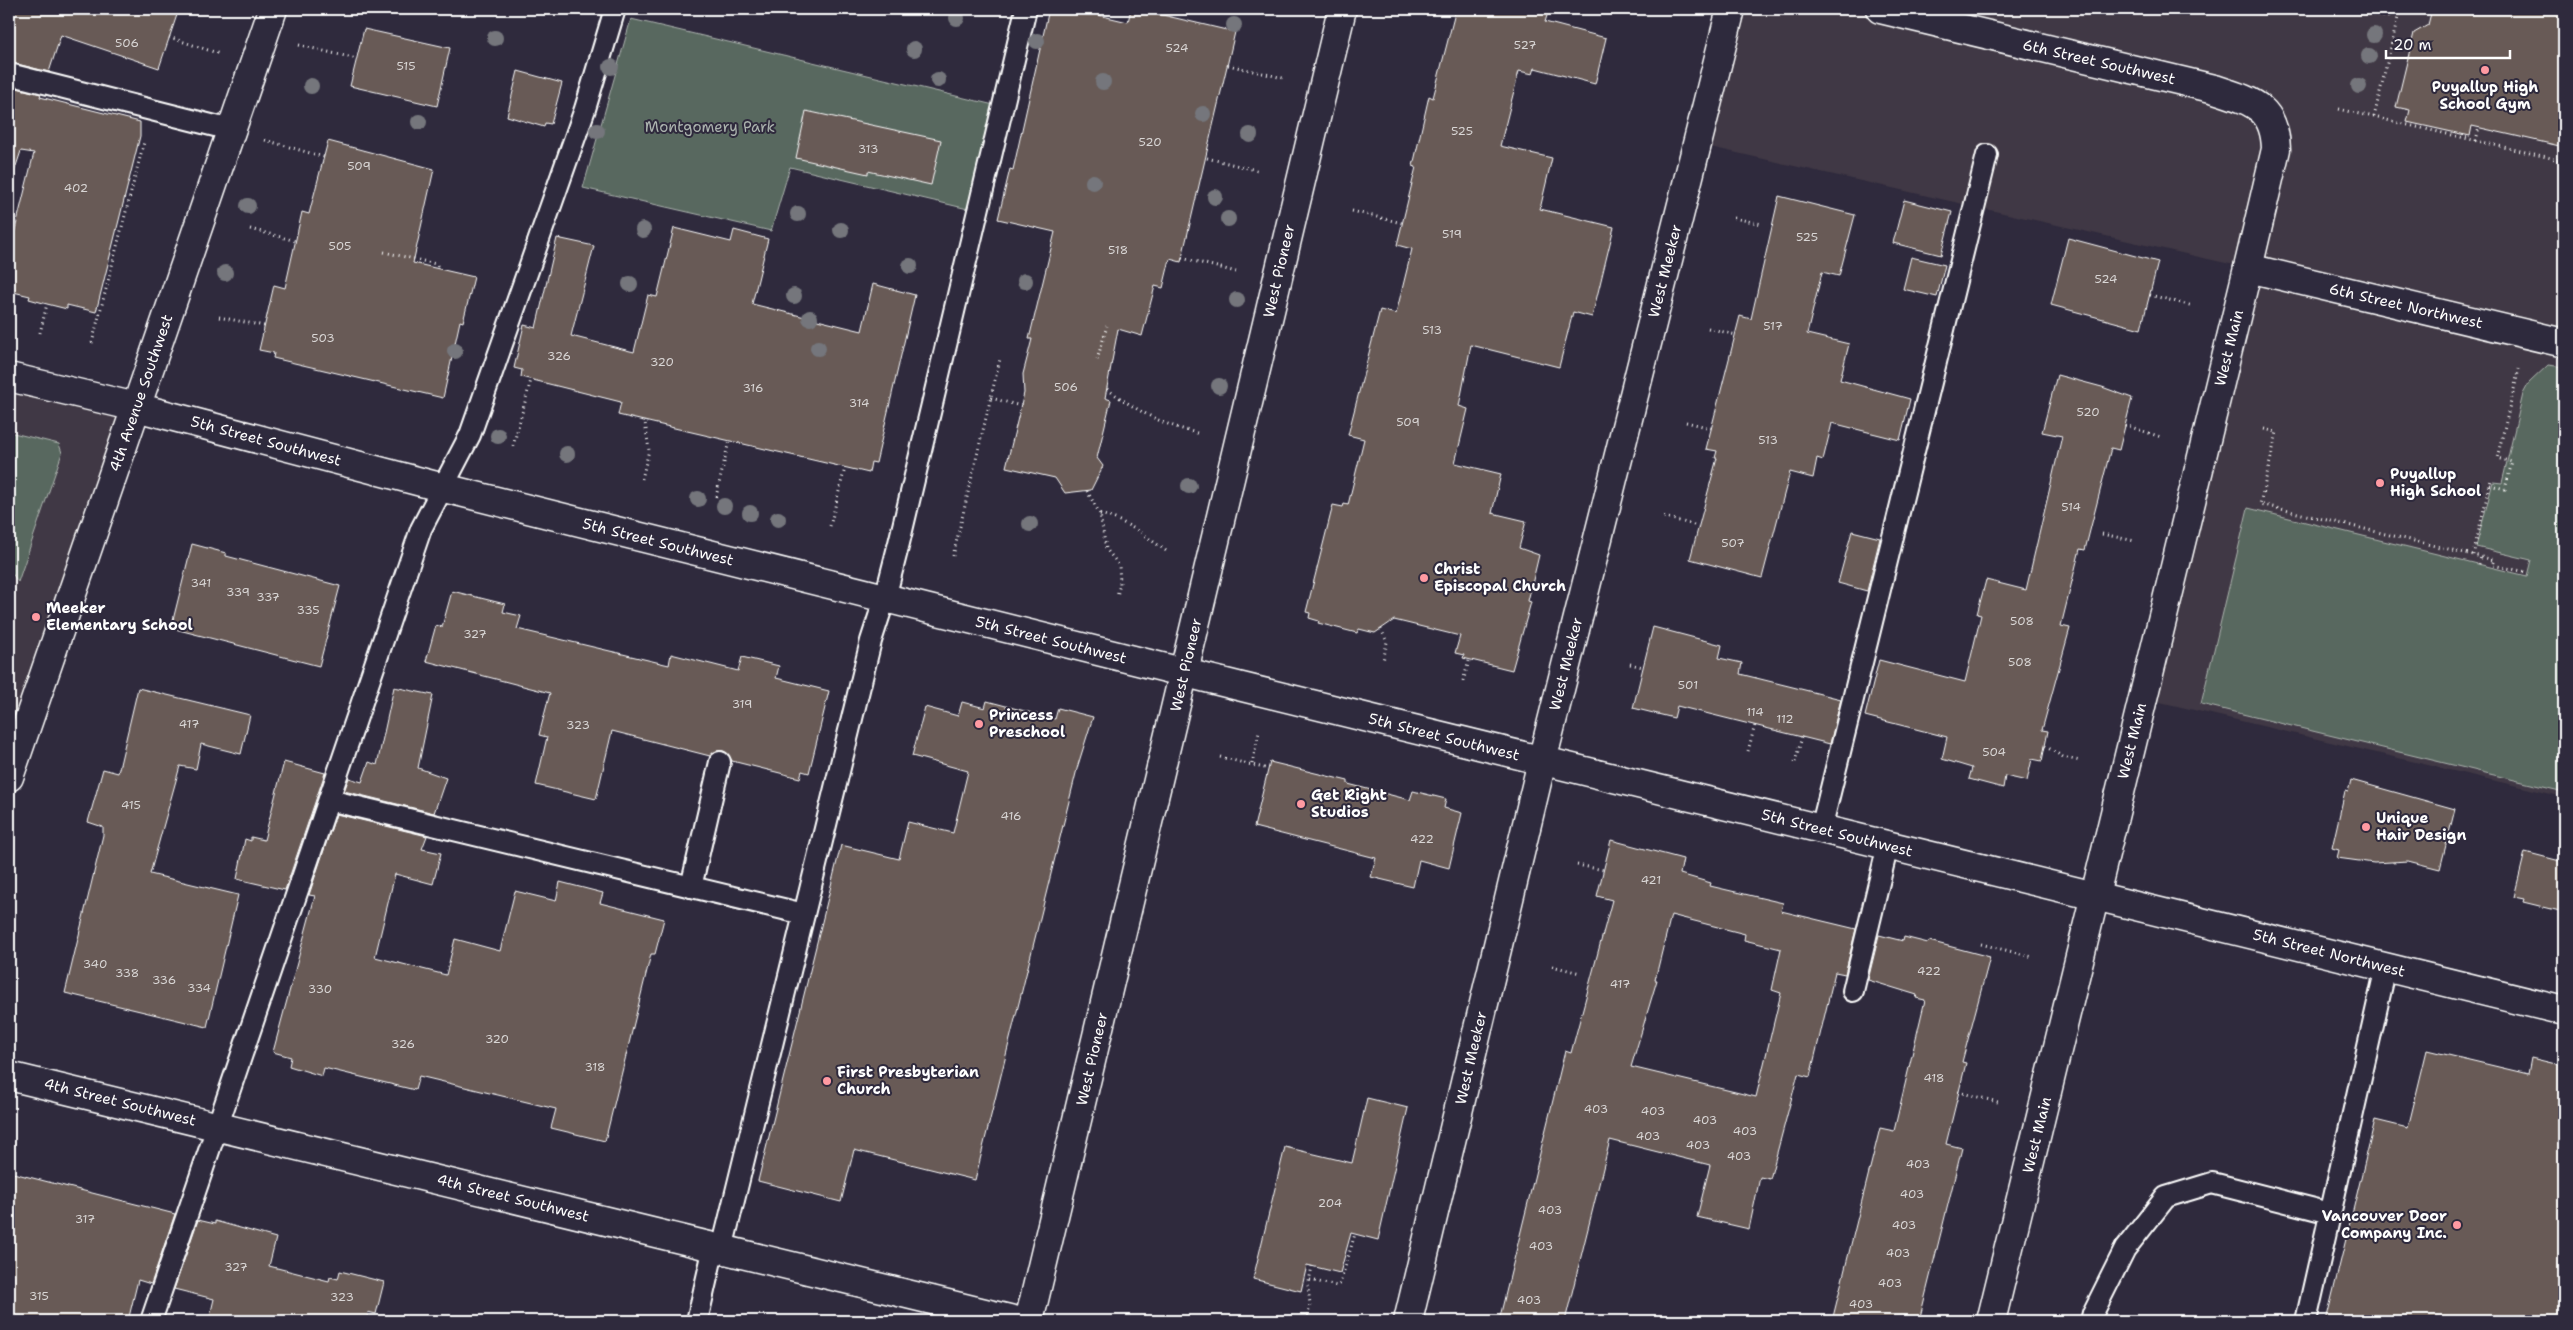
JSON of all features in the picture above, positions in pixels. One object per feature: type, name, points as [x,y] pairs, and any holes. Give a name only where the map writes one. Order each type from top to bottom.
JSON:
[{"type":"street","name":"4th Avenue Southwest","points":[[9,777],[273,9]]},
{"type":"street","name":"West Pioneer","points":[[1029,1321],[1342,9]]},
{"type":"street","name":"West Meeker","points":[[1408,1321],[1542,761],[1731,9]]},
{"type":"street","name":"6th Street Southwest","points":[[1880,9],[2205,87],[2241,98],[2259,106],[2272,124],[2276,149],[2273,161]]},
{"type":"street","name":"West Main","points":[[1991,1321],[2273,161]]},
{"type":"street","name":"6th Street Northwest","points":[[2248,268],[2564,343]]},
{"type":"street","name":"5th Street Southwest","points":[[9,377],[136,407],[444,488],[1184,673],[2094,896]]},
{"type":"street","name":"5th Street Northwest","points":[[2094,896],[2564,1011]]},
{"type":"street","name":"4th Street Southwest","points":[[9,1076],[1018,1321]]},
{"type":"lane","points":[[151,1321],[421,529],[470,436],[585,109],[615,9]]},
{"type":"lane","points":[[697,1321],[718,1248],[804,914],[871,640],[885,598],[1026,9]]},
{"type":"lane","points":[[9,74],[231,130]]},
{"type":"lane","points":[[1821,829],[1987,155]]},
{"type":"lane","points":[[691,887],[720,762]]},
{"type":"lane","points":[[329,800],[804,914]]},
{"type":"lane","points":[[1853,990],[1888,845]]},
{"type":"lane","points":[[2306,1321],[2386,967]]},
{"type":"lane","points":[[2091,1321],[2093,1313],[2124,1249],[2166,1197],[2212,1183],[2330,1213]]},
{"type":"path","points":[[2363,13],[2389,17],[2400,9],[2374,117]]},
{"type":"path","points":[[169,37],[225,56]]},
{"type":"path","points":[[299,45],[357,59]]},
{"type":"path","points":[[1228,65],[1283,78]]},
{"type":"path","points":[[2339,109],[2564,161]]},
{"type":"path","points":[[2476,140],[2479,127]]},
{"type":"path","points":[[262,140],[324,156]]},
{"type":"path","points":[[92,343],[144,142]]},
{"type":"path","points":[[1207,158],[1260,171]]},
{"type":"path","points":[[1352,211],[1402,223]]},
{"type":"path","points":[[1734,218],[1762,224]]},
{"type":"path","points":[[250,229],[296,241]]},
{"type":"path","points":[[384,252],[436,264],[439,268]]},
{"type":"path","points":[[1182,258],[1236,272]]},
{"type":"path","points":[[2150,295],[2193,306]]},
{"type":"path","points":[[40,333],[47,304]]},
{"type":"path","points":[[219,317],[264,326]]},
{"type":"path","points":[[1097,360],[1107,326]]},
{"type":"path","points":[[1708,328],[1736,335]]},
{"type":"path","points":[[953,556],[1000,359]]},
{"type":"path","points":[[2490,485],[2505,489],[2512,462],[2497,458],[2521,361]]},
{"type":"path","points":[[513,446],[531,380]]},
{"type":"path","points":[[1107,389],[1142,414],[1173,427],[1197,433]]},
{"type":"path","points":[[991,398],[1021,406]]},
{"type":"path","points":[[642,479],[649,450],[645,422]]},
{"type":"path","points":[[1686,422],[1711,428]]},
{"type":"path","points":[[2125,425],[2161,437]]},
{"type":"path","points":[[2264,429],[2277,432],[2260,504],[2494,560],[2492,565],[2527,572]]},
{"type":"path","points":[[716,497],[730,441]]},
{"type":"path","points":[[830,526],[845,468]]},
{"type":"path","points":[[2473,555],[2491,480]]},
{"type":"path","points":[[1087,490],[1100,514],[1106,549],[1119,565],[1120,584],[1118,596]]},
{"type":"path","points":[[1100,514],[1114,517],[1132,527],[1169,553]]},
{"type":"path","points":[[1664,517],[1698,526]]},
{"type":"path","points":[[2102,534],[2135,542]]},
{"type":"path","points":[[2479,564],[2481,557]]},
{"type":"path","points":[[1381,629],[1387,642],[1383,661]]},
{"type":"path","points":[[1463,681],[1469,661]]},
{"type":"path","points":[[1630,664],[1643,667]]},
{"type":"path","points":[[1748,751],[1755,726]]},
{"type":"path","points":[[1252,764],[1259,732]]},
{"type":"path","points":[[1795,762],[1802,737]]},
{"type":"path","points":[[2045,746],[2063,757],[2080,761]]},
{"type":"path","points":[[1220,757],[1268,768]]},
{"type":"path","points":[[1576,865],[1604,870]]},
{"type":"path","points":[[1981,944],[2033,957]]},
{"type":"path","points":[[1552,966],[1580,973]]},
{"type":"path","points":[[1958,1092],[1998,1102]]},
{"type":"path","points":[[1310,1280],[1337,1286],[1340,1284],[1354,1234]]},
{"type":"path","points":[[1307,1321],[1312,1266]]},
{"type":"shaded area","name":"Puyallup High School","points":[[1731,9],[2564,9],[2564,797],[2143,698],[2248,268],[1697,144]]},
{"type":"shaded area","name":"Meeker Elementary School","points":[[9,377],[136,407],[9,777]]},
{"type":"green space","name":"Montgomery Park","points":[[631,19],[994,105],[968,209],[790,167],[771,231],[583,188]]},
{"type":"green space","points":[[2548,365],[2564,367],[2564,792],[2201,704],[2248,508],[2527,576],[2531,560],[2476,547],[2493,482],[2502,483],[2523,394],[2529,383]]},
{"type":"green space","points":[[9,432],[59,444],[62,453],[18,582],[9,569]]},
{"type":"building","points":[[9,9],[179,9],[159,68],[61,35],[49,72],[9,62]]},
{"type":"building","points":[[1049,9],[1073,9],[1128,22],[1131,9],[1137,9],[1235,32],[1181,262],[1170,259],[1163,288],[1155,286],[1142,336],[1118,329],[1105,398],[1111,400],[1097,458],[1103,466],[1091,490],[1065,493],[1055,478],[1006,467],[1024,393],[1023,374],[1032,339],[1029,339],[1055,232],[998,219],[1010,169],[1013,170]]},
{"type":"building","points":[[1456,9],[1549,9],[1545,22],[1606,38],[1595,84],[1535,68],[1533,74],[1519,71],[1500,146],[1552,158],[1540,209],[1614,227],[1592,317],[1573,312],[1559,367],[1471,345],[1459,406],[1468,409],[1455,463],[1501,474],[1492,513],[1526,521],[1519,548],[1539,555],[1528,601],[1531,602],[1512,670],[1463,658],[1464,655],[1455,653],[1460,636],[1394,620],[1375,633],[1359,629],[1357,633],[1318,623],[1319,621],[1309,618],[1310,613],[1306,612],[1333,505],[1343,507],[1344,504],[1348,505],[1364,439],[1348,435],[1380,310],[1396,314],[1412,249],[1397,245],[1416,167],[1413,166],[1429,96],[1433,98]]},
{"type":"building","name":"Puyallup High School Gym","points":[[2432,9],[2564,9],[2564,147],[2472,126],[2470,136],[2407,122],[2410,110],[2396,107],[2414,33],[2428,25]]},
{"type":"building","points":[[364,29],[450,48],[437,106],[350,86]]},
{"type":"building","points":[[518,71],[562,83],[551,124],[545,123],[544,127],[507,116]]},
{"type":"building","points":[[9,86],[41,94],[40,97],[140,122],[140,136],[96,312],[67,305],[67,309],[29,299],[30,296],[9,291],[9,254],[34,153],[21,151],[14,172],[9,171]]},
{"type":"building","points":[[806,111],[941,140],[931,185],[868,171],[868,174],[796,158]]},
{"type":"building","points":[[328,141],[434,169],[413,263],[474,277],[463,322],[460,321],[443,398],[273,358],[274,353],[259,350],[274,285],[285,288],[302,212],[309,214]]},
{"type":"building","points":[[1779,196],[1855,215],[1839,276],[1822,272],[1807,334],[1849,344],[1840,380],[1910,399],[1900,440],[1832,423],[1823,460],[1817,458],[1813,478],[1790,472],[1762,578],[1690,559],[1717,458],[1715,458],[1717,451],[1706,449],[1740,316],[1751,319]]},
{"type":"building","points":[[1904,200],[1952,212],[1941,255],[1893,243]]},
{"type":"building","points":[[674,228],[731,242],[734,230],[768,239],[752,304],[862,331],[873,284],[915,295],[876,463],[871,462],[869,473],[618,415],[621,402],[521,377],[522,370],[514,368],[524,325],[536,328],[557,238],[594,246],[571,336],[634,352],[648,295],[657,297]]},
{"type":"building","points":[[2068,238],[2158,262],[2141,329],[2051,305]]},
{"type":"building","points":[[1911,257],[1945,265],[1937,297],[1903,289]]},
{"type":"building","points":[[2057,375],[2102,387],[2132,398],[2119,450],[2111,448],[2085,550],[2080,549],[2061,626],[2070,628],[2042,730],[2048,731],[2042,761],[2032,759],[2027,781],[2005,776],[2003,788],[1969,779],[1972,768],[1942,759],[1947,737],[1865,716],[1879,660],[1965,682],[1981,615],[1977,614],[1986,580],[2026,590],[2062,436],[2042,432]]},
{"type":"building","points":[[1852,531],[1880,538],[1867,591],[1838,583]]},
{"type":"building","points":[[192,544],[226,553],[226,556],[340,586],[319,666],[171,628]]},
{"type":"building","points":[[452,591],[505,604],[503,612],[521,616],[517,629],[669,665],[671,654],[738,671],[742,657],[779,666],[776,678],[829,691],[809,773],[802,771],[800,778],[732,761],[728,754],[723,751],[716,751],[710,756],[612,731],[596,799],[536,785],[547,737],[539,735],[550,693],[426,661],[436,625],[442,627]]},
{"type":"building","points":[[1653,627],[1722,645],[1719,658],[1742,663],[1740,674],[1841,699],[1830,744],[1677,706],[1674,718],[1633,708]]},
{"type":"building","points":[[394,687],[433,695],[418,768],[446,778],[434,813],[344,791],[349,778],[362,782],[369,762],[377,765]]},
{"type":"building","points":[[138,688],[250,715],[241,754],[201,744],[196,769],[180,766],[150,874],[238,895],[207,1027],[65,993],[103,835],[103,827],[88,822],[103,769],[118,773]]},
{"type":"building","name":"First Presbyterian Church","points":[[987,701],[1055,719],[1058,708],[1093,717],[1078,765],[975,1180],[854,1150],[841,1202],[758,1181],[841,845],[899,859],[908,822],[953,833],[968,771],[912,756],[925,707],[958,716],[962,702],[985,708]]},
{"type":"building","points":[[284,762],[325,773],[285,890],[237,879],[245,839],[251,841],[251,837],[264,840]]},
{"type":"building","points":[[1270,762],[1348,781],[1348,784],[1410,800],[1413,791],[1446,799],[1444,808],[1462,813],[1449,868],[1419,860],[1413,887],[1371,877],[1376,858],[1254,827]]},
{"type":"building","points":[[2351,780],[2455,809],[2440,869],[2408,861],[2374,863],[2337,858],[2339,850],[2332,848],[2345,791],[2348,792]]},
{"type":"building","points":[[336,814],[427,836],[422,849],[441,853],[433,884],[395,874],[375,957],[446,975],[455,939],[500,951],[515,891],[556,901],[560,882],[603,893],[600,903],[664,919],[655,954],[651,954],[605,1141],[551,1128],[556,1109],[419,1076],[415,1090],[324,1068],[322,1076],[289,1066],[291,1057],[273,1052],[315,896],[309,895]]},
{"type":"building","points":[[1611,840],[1683,859],[1680,874],[1711,883],[1710,886],[1783,903],[1781,911],[1856,929],[1845,974],[1835,972],[1810,1077],[1798,1074],[1770,1179],[1760,1177],[1749,1229],[1697,1217],[1710,1165],[1610,1140],[1565,1321],[1499,1321],[1565,1051],[1571,1053],[1612,900],[1597,896]],"holes":[[[1671,915],[1745,934],[1744,940],[1781,949],[1772,990],[1781,993],[1756,1097],[1631,1067],[1657,980],[1655,980]]]},
{"type":"building","points":[[2525,852],[2564,862],[2564,912],[2523,902],[2524,899],[2514,897]]},
{"type":"building","points":[[1879,935],[1903,941],[1904,937],[1928,943],[1929,941],[1990,957],[1962,1062],[1966,1063],[1946,1144],[1962,1148],[1919,1321],[1832,1321],[1880,1128],[1894,1131],[1925,1000],[1916,998],[1917,995],[1868,980]]},
{"type":"building","name":"Vancouver Door Company Inc.","points":[[2427,1050],[2528,1074],[2531,1058],[2564,1066],[2564,1321],[2326,1321],[2375,1120],[2408,1128]]},
{"type":"building","points":[[1367,1098],[1408,1108],[1378,1240],[1351,1233],[1340,1273],[1307,1265],[1301,1291],[1253,1279],[1285,1147],[1352,1163]]},
{"type":"building","points":[[9,1172],[175,1214],[151,1284],[138,1280],[128,1321],[9,1321]]},
{"type":"building","points":[[198,1220],[215,1224],[215,1221],[276,1238],[269,1266],[329,1281],[330,1277],[338,1279],[340,1271],[384,1282],[376,1314],[368,1312],[366,1321],[232,1321],[210,1316],[214,1299],[174,1289]]},
{"type":"place","name":"Puyallup High School Gym","points":[[2485,70]]},
{"type":"place","name":"Puyallup High School","points":[[2380,483]]},
{"type":"place","name":"Christ Episcopal Church","points":[[1424,578]]},
{"type":"place","name":"Meeker Elementary School","points":[[36,617]]},
{"type":"place","name":"Princess Preschool","points":[[979,724]]},
{"type":"place","name":"Get Right Studios","points":[[1301,804]]},
{"type":"place","name":"Unique Hair Design","points":[[2366,827]]},
{"type":"place","name":"First Presbyterian Church","points":[[827,1081]]},
{"type":"place","name":"Vancouver Door Company Inc.","points":[[2457,1225]]}]
